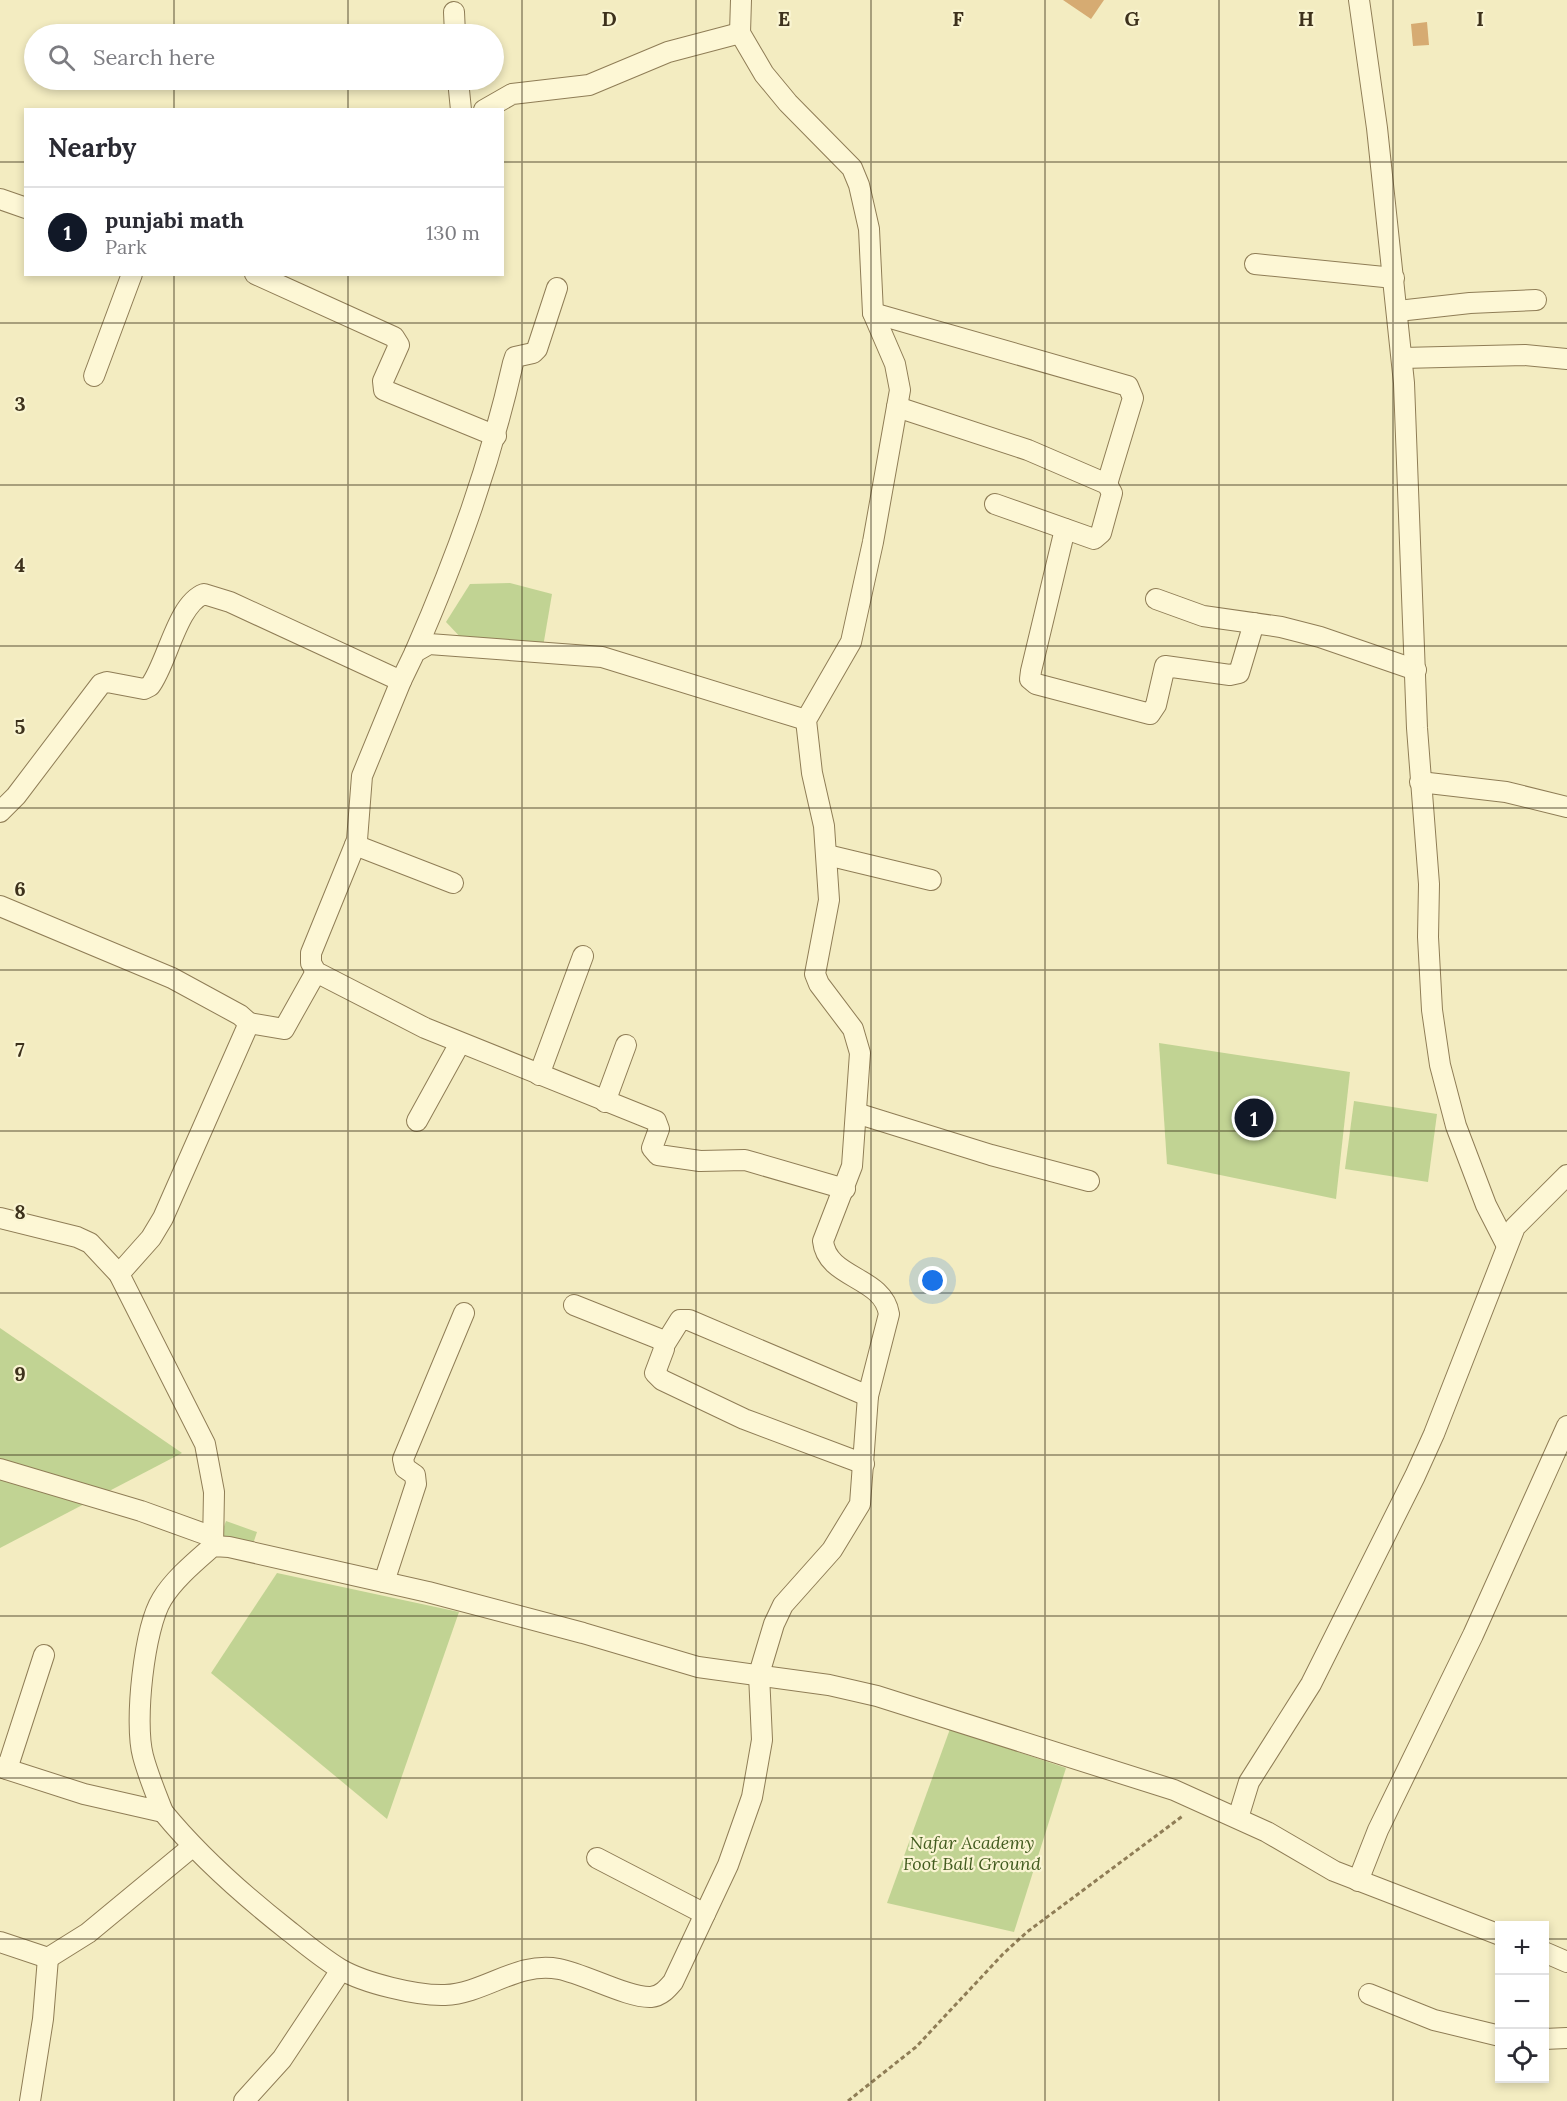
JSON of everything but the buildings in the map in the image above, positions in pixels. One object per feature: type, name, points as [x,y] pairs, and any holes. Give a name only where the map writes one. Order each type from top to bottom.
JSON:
[{"type":"street","points":[[1,1220],[77,1237],[90,1243],[119,1274],[205,1444],[214,1492],[213,1541],[162,1598],[154,1616],[144,1671],[139,1728],[142,1755],[163,1812],[192,1847],[254,1904],[341,1970],[398,1990],[449,1995],[537,1967],[560,1969],[652,1997],[664,1992],[673,1982],[728,1865],[758,1771],[762,1740],[759,1674],[774,1624],[783,1605],[832,1550],[860,1504],[868,1396],[889,1314],[887,1302],[880,1292],[832,1262],[825,1253],[824,1241],[852,1166],[859,1041],[853,1029],[819,984],[815,974],[829,900],[827,855],[812,773],[806,720],[850,642],[873,542],[900,390],[895,364],[873,313],[869,229],[852,168],[788,103],[764,74],[740,33],[741,0]]},
{"type":"street","points":[[1359,0],[1402,358],[1420,782],[1429,884],[1428,937],[1432,1010],[1440,1065],[1456,1126],[1486,1205],[1507,1246]]},
{"type":"street","points":[[454,12],[455,24]]},
{"type":"street","points":[[488,108],[512,94],[589,84],[668,52],[740,33]]},
{"type":"street","points":[[459,90],[461,108]]},
{"type":"street","points":[[0,199],[24,207]]},
{"type":"street","points":[[1255,264],[1394,278]]},
{"type":"street","points":[[94,376],[131,276]]},
{"type":"street","points":[[259,276],[394,337],[399,345],[383,381],[384,390],[496,436]]},
{"type":"street","points":[[557,288],[537,349],[533,353],[515,357],[483,482],[441,593],[401,681],[362,776],[355,845],[311,953],[310,963],[316,972],[425,1028],[659,1124],[652,1148],[658,1155],[691,1161],[745,1160],[845,1189]]},
{"type":"street","points":[[1398,311],[1470,303],[1536,300]]},
{"type":"street","points":[[873,313],[1128,386],[1133,398],[1107,484]]},
{"type":"street","points":[[1402,358],[1525,355],[1567,358]]},
{"type":"street","points":[[897,407],[1028,450],[1107,484],[1112,493],[1098,538],[1089,538],[995,504]]},
{"type":"street","points":[[1065,529],[1030,671],[1030,679],[1036,684],[1150,714],[1156,705],[1165,666],[1230,675],[1239,673],[1254,623]]},
{"type":"street","points":[[0,812],[16,796],[100,684],[107,682],[144,688],[150,686],[184,615],[192,602],[204,594],[230,602],[401,681]]},
{"type":"street","points":[[1156,599],[1203,616],[1254,623],[1320,637],[1416,670]]},
{"type":"street","points":[[415,652],[429,644],[602,657],[806,720]]},
{"type":"street","points":[[1420,782],[1506,792],[1567,807]]},
{"type":"street","points":[[355,845],[453,883]]},
{"type":"street","points":[[827,855],[931,880]]},
{"type":"street","points":[[0,906],[172,978],[240,1015],[249,1023],[285,1029],[316,972]]},
{"type":"street","points":[[539,1075],[583,956]]},
{"type":"street","points":[[119,1274],[151,1238],[163,1218],[249,1023]]},
{"type":"street","points":[[417,1121],[460,1043]]},
{"type":"street","points":[[605,1102],[626,1045]]},
{"type":"street","points":[[855,1113],[991,1155],[1089,1181]]},
{"type":"street","points":[[1238,1818],[1249,1782],[1311,1684],[1415,1476],[1434,1434],[1507,1246],[1520,1219],[1567,1175]]},
{"type":"street","points":[[574,1305],[656,1338],[664,1344]]},
{"type":"street","points":[[384,1582],[416,1484],[415,1475],[405,1468],[403,1459],[464,1312]]},
{"type":"street","points":[[864,1464],[713,1406],[662,1380],[655,1373],[664,1344],[680,1320],[689,1320],[868,1396]]},
{"type":"street","points":[[1358,1881],[1392,1800],[1473,1635],[1567,1426]]},
{"type":"street","points":[[0,1469],[141,1511],[213,1541],[572,1630],[698,1667],[829,1684],[877,1696],[1174,1790],[1267,1832],[1334,1871],[1495,1933]]},
{"type":"street","points":[[44,1655],[3,1768],[84,1794],[163,1812]]},
{"type":"street","points":[[48,1958],[88,1933],[192,1847]]},
{"type":"street","points":[[597,1858],[705,1914]]},
{"type":"street","points":[[0,1942],[48,1958]]},
{"type":"street","points":[[1549,1955],[1567,1962]]},
{"type":"street","points":[[30,2101],[43,2019],[48,1958]]},
{"type":"street","points":[[244,2101],[282,2059],[341,1970]]},
{"type":"street","points":[[1369,1994],[1434,2020],[1495,2035]]},
{"type":"street","points":[[1549,2039],[1567,2038]]},
{"type":"path","points":[[848,2101],[916,2047],[1003,1954],[1027,1932],[1202,1802]]},
{"type":"green space","points":[[510,583],[552,594],[543,647],[464,641],[446,622],[470,584]]},
{"type":"green space","points":[[1159,1043],[1350,1072],[1336,1199],[1167,1164]]},
{"type":"green space","points":[[1354,1101],[1437,1114],[1428,1182],[1345,1169]]},
{"type":"green space","points":[[0,1328],[182,1453],[0,1548]]},
{"type":"green space","points":[[226,1521],[257,1532],[251,1550],[218,1543]]},
{"type":"green space","points":[[277,1573],[459,1612],[387,1819],[211,1673]]},
{"type":"green space","name":"Nafar Academy Foot Ball Ground","points":[[950,1729],[1066,1768],[1014,1932],[887,1903]]},
{"type":"place","name":"punjabi math","points":[[1254,1118]]}]
